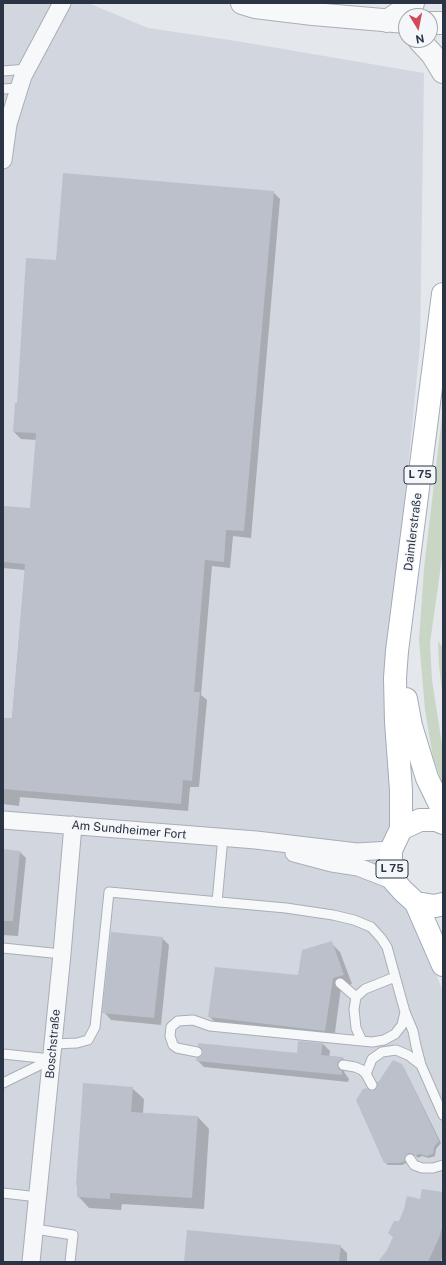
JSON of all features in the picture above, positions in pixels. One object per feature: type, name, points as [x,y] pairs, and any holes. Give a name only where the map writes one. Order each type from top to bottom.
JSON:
[{"type":"main road","name":"Daimlerstraße","points":[[394,881],[391,866],[391,850],[401,829],[401,790],[395,678],[397,651],[443,294]]},
{"type":"main road","name":"Daimlerstraße","points":[[397,651],[411,726],[427,778],[443,812]]},
{"type":"main road","points":[[401,829],[420,820],[436,820],[443,823]]},
{"type":"main road","name":"L 75","points":[[394,881],[402,891],[416,903],[443,965]]},
{"type":"main road","points":[[416,903],[435,906],[443,904]]},
{"type":"street","points":[[3,160],[11,89],[27,69],[62,3]]},
{"type":"street","points":[[242,3],[255,7],[397,21],[413,3]]},
{"type":"street","points":[[426,48],[443,72]]},
{"type":"street","name":"Am Sundheimer Fort","points":[[3,820],[223,837],[358,852],[391,850]]},
{"type":"street","name":"Boschstraße","points":[[31,1262],[53,1051],[73,825]]},
{"type":"street","name":"Am Sundheimer Fort","points":[[256,840],[294,853],[332,863],[358,867],[394,881]]},
{"type":"lane","points":[[3,71],[27,69]]},
{"type":"lane","points":[[217,902],[223,837]]},
{"type":"lane","points":[[3,1083],[53,1051],[88,1040],[95,1027],[109,892],[286,908],[333,915],[354,920],[371,927],[387,947],[405,1012],[413,1031],[421,1065],[443,1115]]},
{"type":"lane","points":[[3,948],[62,954]]},
{"type":"lane","points":[[362,1041],[355,1022],[354,1009],[356,997],[365,989],[395,977]]},
{"type":"lane","points":[[340,983],[356,997]]},
{"type":"lane","points":[[197,1052],[177,1048],[173,1045],[170,1036],[171,1027],[178,1021],[193,1020],[210,1026],[372,1042],[384,1040],[395,1034],[402,1025],[405,1012]]},
{"type":"lane","points":[[366,1074],[372,1059],[382,1052],[396,1050],[408,1055],[421,1065]]},
{"type":"lane","points":[[3,1054],[53,1051]]},
{"type":"lane","points":[[343,1065],[362,1070],[372,1084]]},
{"type":"lane","points":[[410,1159],[414,1165],[422,1168],[433,1168],[443,1165]]},
{"type":"lane","points":[[3,1192],[38,1198]]},
{"type":"lane","points":[[35,1229],[73,1235],[70,1262]]},
{"type":"shaded area","points":[[3,3],[88,3],[148,28],[236,41],[424,73],[420,345],[387,683],[387,719],[390,798],[401,865],[413,914],[443,992],[443,1262],[3,1262]]},
{"type":"green space","points":[[443,408],[443,551],[430,643],[432,680],[443,751],[443,785],[433,757],[425,710],[419,640],[424,568]]},
{"type":"green space","points":[[438,641],[443,648],[443,698],[439,666]]},
{"type":"building","points":[[63,173],[274,191],[244,531],[226,530],[224,562],[205,560],[194,692],[200,692],[192,781],[183,780],[181,804],[3,789],[3,718],[12,718],[25,564],[3,562],[3,506],[30,508],[36,433],[13,432],[15,403],[17,403],[26,258],[56,260]]},
{"type":"building","points":[[3,849],[20,851],[13,921],[3,921]]},
{"type":"building","points":[[111,932],[163,937],[154,1018],[102,1013]]},
{"type":"building","points":[[332,941],[344,975],[333,978],[325,1031],[208,1017],[215,967],[298,975],[302,950]]},
{"type":"building","points":[[298,1041],[323,1043],[321,1055],[343,1057],[343,1059],[337,1064],[339,1069],[342,1071],[342,1075],[196,1061],[196,1058],[201,1056],[203,1053],[201,1048],[198,1046],[198,1043],[297,1053]]},
{"type":"building","points":[[393,1060],[402,1064],[439,1141],[434,1147],[433,1154],[427,1156],[420,1154],[415,1156],[409,1153],[405,1156],[405,1161],[400,1163],[384,1163],[356,1100],[363,1089],[367,1088],[372,1091],[377,1088],[377,1082]]},
{"type":"building","points":[[83,1083],[133,1087],[131,1112],[198,1116],[192,1198],[110,1193],[110,1199],[77,1197],[76,1185]]},
{"type":"building","points":[[422,1189],[443,1192],[443,1224],[439,1238],[428,1262],[378,1262],[387,1250],[393,1237],[388,1233],[394,1221],[399,1221],[407,1196],[420,1199]]},
{"type":"building","points":[[187,1230],[341,1245],[339,1262],[184,1262]]}]
